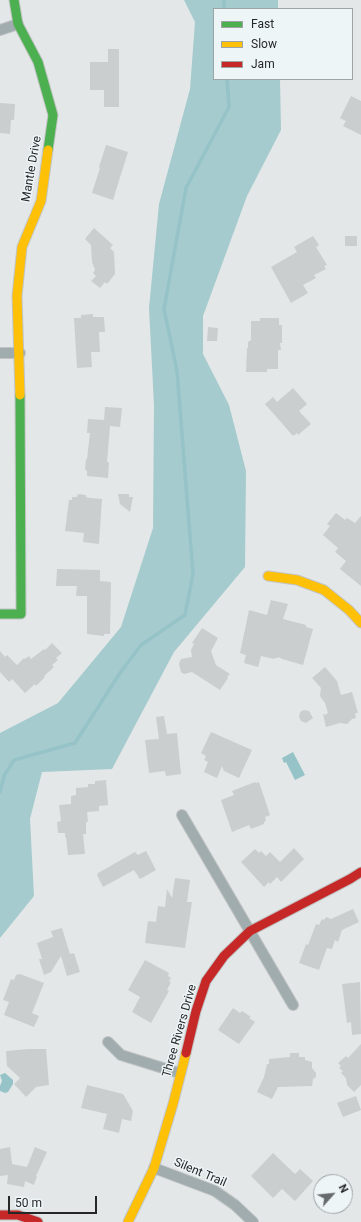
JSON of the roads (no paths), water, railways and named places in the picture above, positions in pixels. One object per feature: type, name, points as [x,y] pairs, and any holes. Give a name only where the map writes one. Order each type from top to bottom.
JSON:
[{"type":"street","name":"Mantle Drive","points":[[0,614],[21,614],[20,522],[22,428],[18,296],[22,247],[41,201],[53,115],[38,62],[18,24],[14,0]]},
{"type":"street","points":[[0,30],[18,24]]},
{"type":"street","points":[[0,353],[20,353]]},
{"type":"street","points":[[268,576],[297,580],[324,590],[349,610],[361,623]]},
{"type":"street","points":[[182,815],[293,1005]]},
{"type":"street","name":"Three Rivers Drive","points":[[128,1222],[154,1168],[173,1104],[179,1073],[196,1011],[206,981],[224,956],[250,931],[361,872]]},
{"type":"street","points":[[108,1042],[121,1055],[179,1073]]},
{"type":"street","name":"Silent Trail","points":[[154,1168],[215,1191],[235,1205],[253,1222]]},
{"type":"street","points":[[0,1215],[18,1215],[38,1222]]},
{"type":"waterway","points":[[224,0],[224,8]]},
{"type":"waterway","points":[[0,792],[4,776],[14,760],[75,743],[120,673],[141,645],[185,615],[193,574],[177,371],[164,309],[186,188],[229,107],[227,80]]}]
